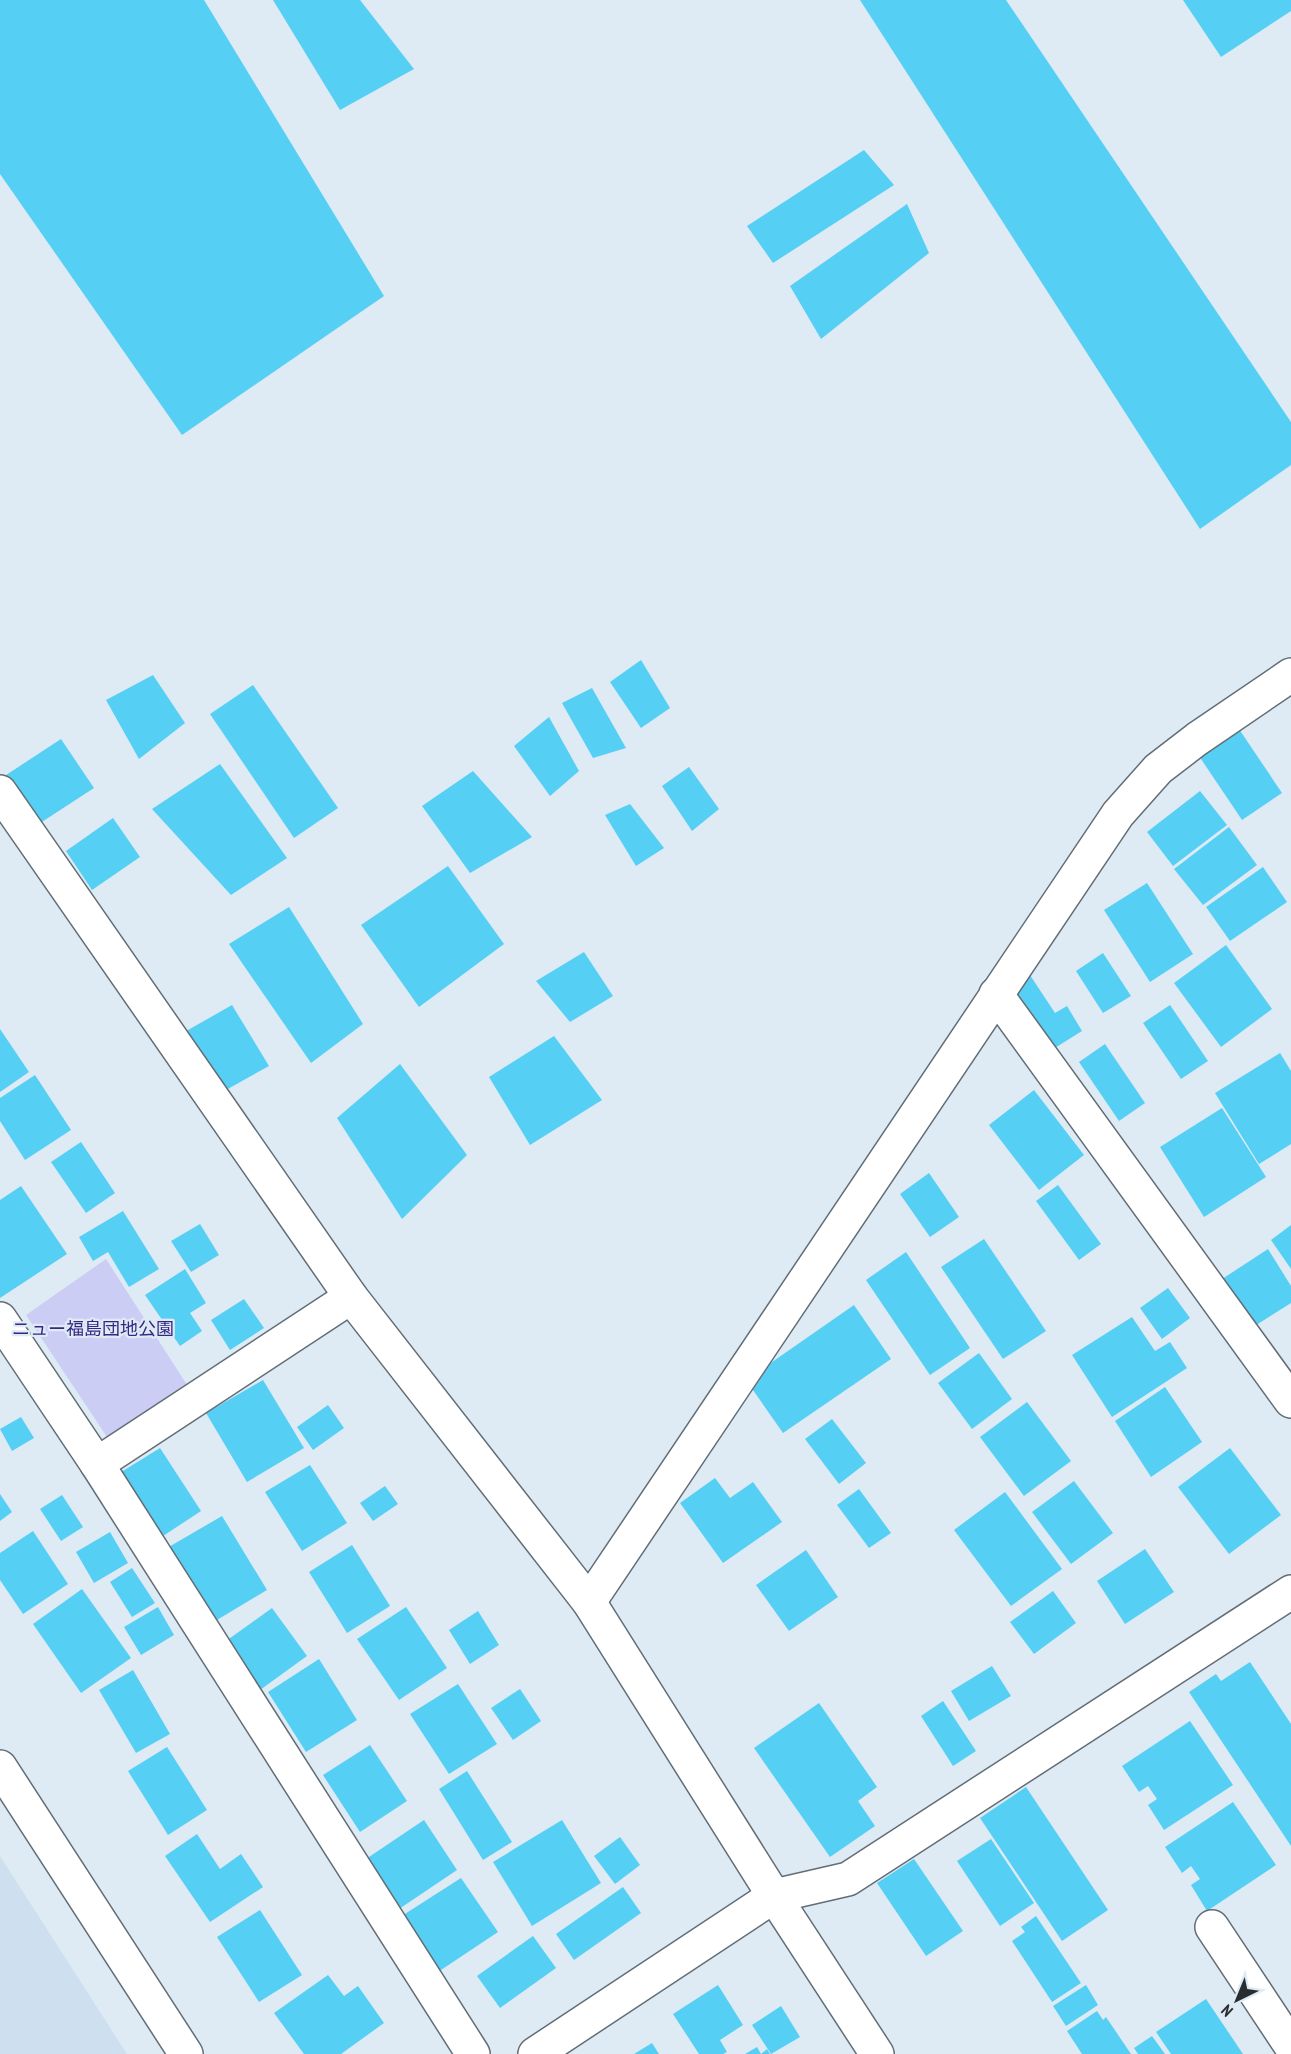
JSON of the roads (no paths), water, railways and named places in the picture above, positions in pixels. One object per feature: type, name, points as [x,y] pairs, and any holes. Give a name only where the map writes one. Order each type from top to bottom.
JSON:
[{"type":"street","points":[[589,1602],[1118,814],[1158,769],[1197,739],[1291,675]]},
{"type":"street","points":[[0,792],[351,1297],[589,1602],[774,1896],[877,2054]]},
{"type":"street","points":[[996,994],[1291,1401]]},
{"type":"street","points":[[97,1464],[351,1297]]},
{"type":"street","points":[[0,1319],[97,1464],[473,2054]]},
{"type":"street","points":[[535,2054],[774,1896],[848,1879],[1291,1592]]},
{"type":"street","points":[[0,1767],[186,2054]]},
{"type":"street","points":[[1212,1927],[1291,2046]]},
{"type":"park label","name":"ニュー福島団地公園","points":[[93,1328]]}]
